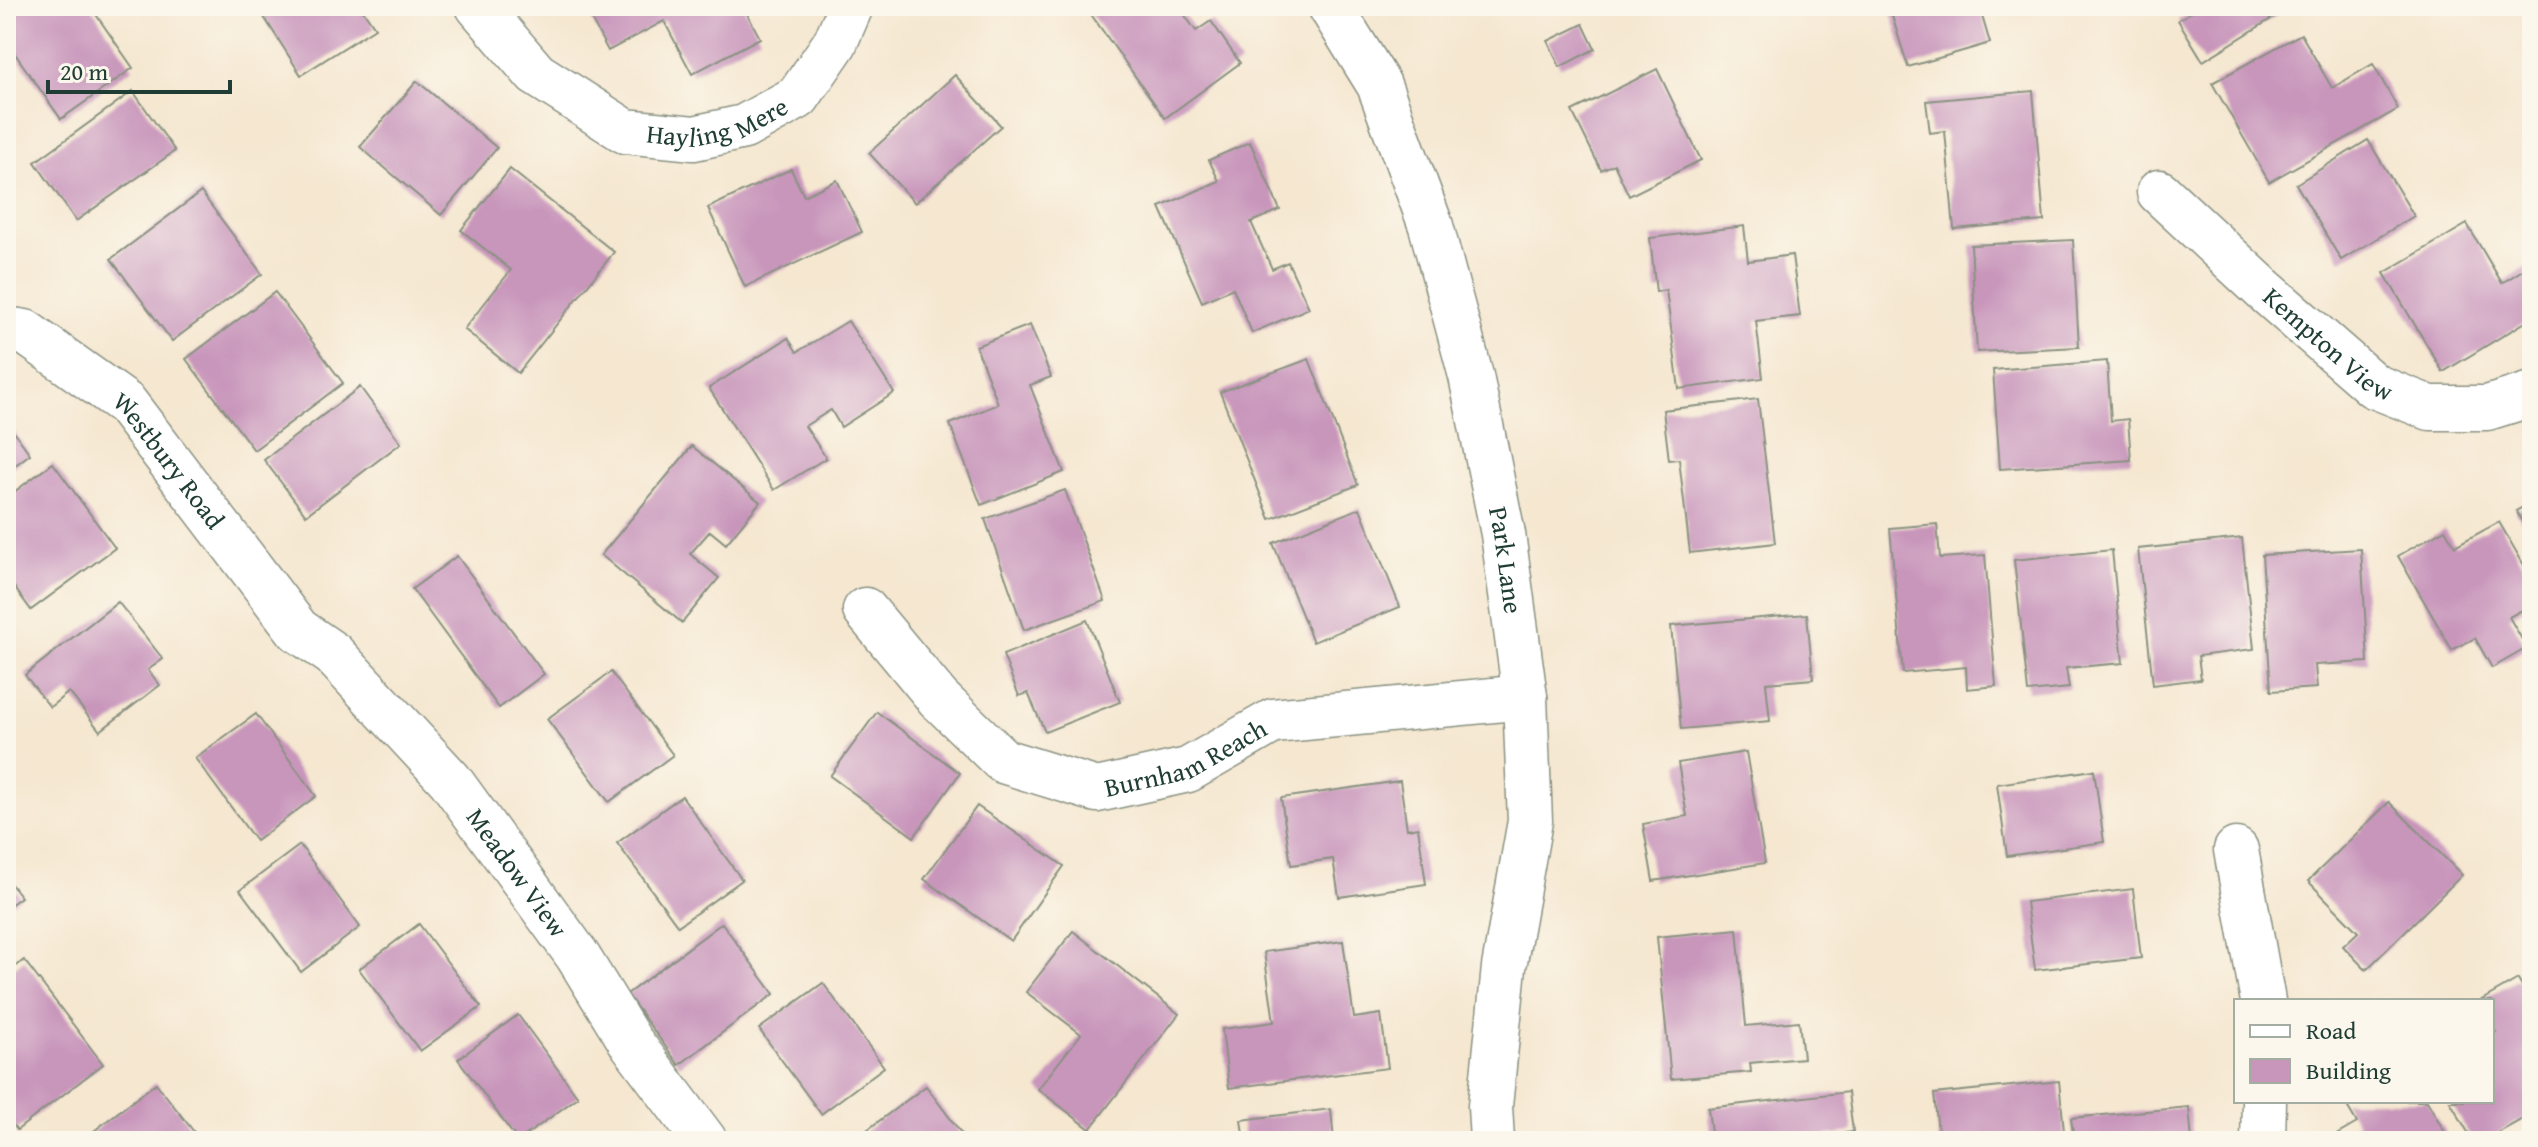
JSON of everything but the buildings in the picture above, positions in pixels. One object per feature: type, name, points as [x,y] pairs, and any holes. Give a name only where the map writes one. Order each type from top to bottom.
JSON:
[{"type":"street","name":"Hayling Mere","points":[[478,6],[536,74],[625,131],[694,138],[744,127],[798,97],[835,43],[851,6]]},
{"type":"street","name":"Park Lane","points":[[1330,6],[1379,85],[1431,226],[1471,376],[1500,519],[1525,697],[1530,821],[1504,967],[1490,1106],[1492,1141]]},
{"type":"street","name":"Kempton View","points":[[2159,192],[2374,386],[2430,408],[2487,408],[2532,394]]},
{"type":"street","name":"Westbury Road","points":[[6,329],[25,332],[126,404],[298,630]]},
{"type":"street","name":"Burnham Reach","points":[[865,610],[938,698],[1003,761],[1097,790],[1188,770],[1273,721],[1525,697]]},
{"type":"street","name":"Meadow View","points":[[298,630],[333,654],[450,780],[577,955],[630,1041],[705,1141]]},
{"type":"street","points":[[2236,850],[2263,999]]},
{"type":"street","points":[[2263,1141],[2264,1103]]}]
